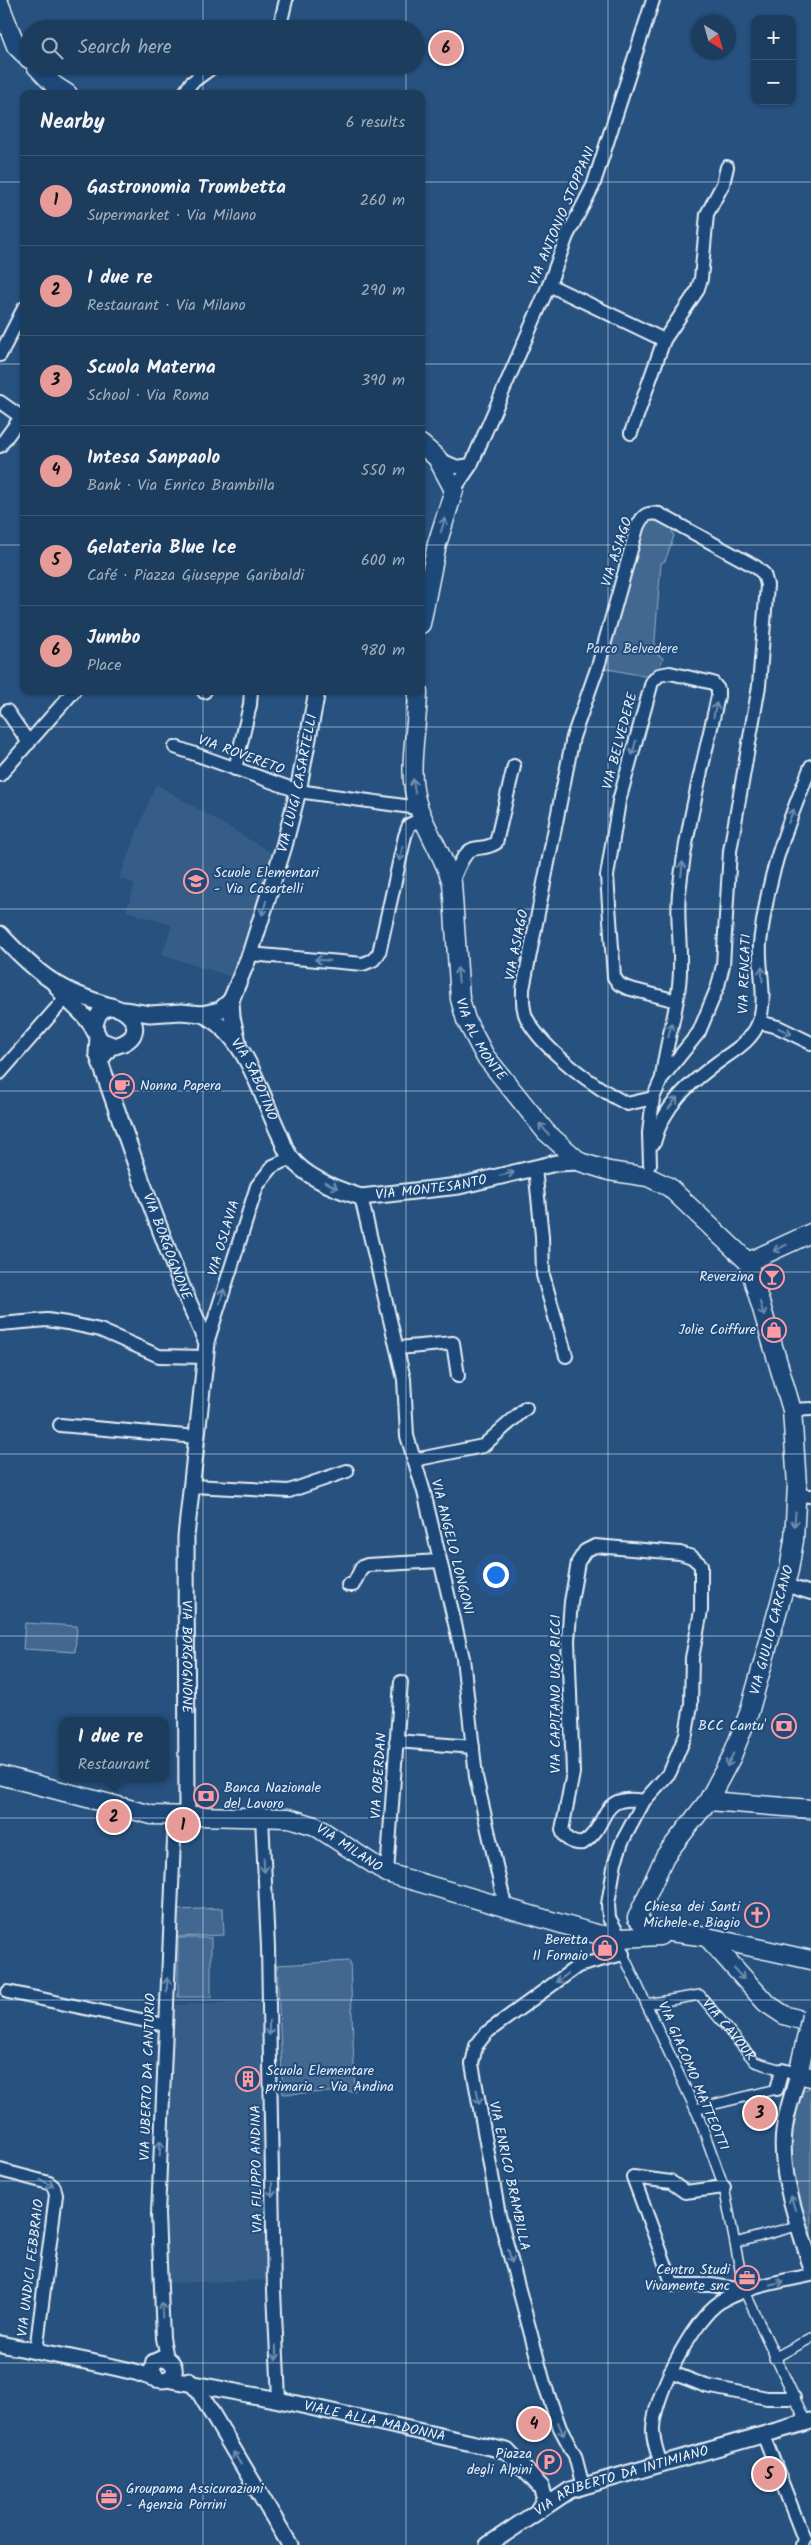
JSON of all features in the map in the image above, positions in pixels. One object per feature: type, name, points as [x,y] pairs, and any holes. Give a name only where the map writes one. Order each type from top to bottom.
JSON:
[{"type":"main road","points":[[0,5],[16,46],[20,50]]},
{"type":"main road","points":[[45,75],[62,90]]},
{"type":"main road","points":[[425,448],[437,458],[454,490],[437,544],[425,604]]},
{"type":"main road","name":"VIA AL MONTE","points":[[418,695],[413,776],[418,808],[447,867],[452,883],[460,998],[466,1020],[490,1063],[546,1132],[562,1155],[609,1171],[649,1171],[680,1197],[748,1262]]},
{"type":"main road","points":[[748,1262],[811,1233]]},
{"type":"main road","name":"VIA GIULIO CARCANO","points":[[638,1913],[665,1856],[708,1800],[732,1756],[749,1713],[785,1586],[804,1496],[792,1410],[748,1262]]},
{"type":"main road","name":"VIA MILANO","points":[[0,1775],[152,1815],[289,1818],[315,1826],[387,1873],[616,1940],[683,1934]]},
{"type":"main road","points":[[708,1800],[811,1809]]},
{"type":"main road","points":[[638,1913],[637,1918],[641,1925],[648,1930],[707,1937],[811,1960]]},
{"type":"main road","points":[[616,1940],[638,1913]]},
{"type":"main road","points":[[707,1937],[766,2003],[784,2015],[810,2023],[797,2074]]},
{"type":"street","points":[[281,20],[286,0]]},
{"type":"street","name":"VIA ANTONIO STOPPANI","points":[[454,490],[471,466],[549,285],[566,236],[593,186],[652,0]]},
{"type":"street","points":[[187,90],[191,83],[202,75]]},
{"type":"street","points":[[631,433],[664,340],[697,291],[701,279],[707,214],[723,184],[727,167]]},
{"type":"street","points":[[549,285],[664,340]]},
{"type":"street","points":[[0,355],[20,316]]},
{"type":"street","points":[[0,402],[20,417]]},
{"type":"street","points":[[0,446],[20,421]]},
{"type":"street","points":[[437,458],[457,467],[471,466]]},
{"type":"street","name":"VIA ASIAGO","points":[[650,513],[659,514],[756,566],[764,574],[767,585],[759,686],[730,851],[723,965],[718,986],[699,1032],[662,1078],[653,1098],[627,1104],[604,1092],[542,1038],[527,1019],[522,1006],[553,828],[573,738],[599,663],[637,528],[642,517],[650,513]]},
{"type":"street","name":"VIA BELVEDERE","points":[[662,1078],[664,1057],[677,1001],[680,982],[679,896],[685,849],[718,696],[718,689],[712,683],[670,674],[659,675],[652,682],[619,801],[607,876],[611,966],[614,977],[619,984],[627,988],[677,1001]]},
{"type":"street","points":[[0,776],[71,695]]},
{"type":"street","points":[[235,769],[251,695]]},
{"type":"street","name":"VIA LUIGI CASARTELLI","points":[[239,1046],[232,1017],[231,1000],[250,954],[284,846],[298,791],[316,695]]},
{"type":"street","points":[[7,711],[29,743]]},
{"type":"street","name":"VIA ROVERETO","points":[[175,747],[298,791],[418,808]]},
{"type":"street","points":[[452,883],[464,856],[472,850],[487,848],[496,843],[514,766]]},
{"type":"street","name":"VIA RENCATI","points":[[649,1171],[659,1123],[670,1105],[703,1074],[746,1041],[759,1022],[762,1013],[760,945],[771,877],[788,824],[811,766]]},
{"type":"street","points":[[250,954],[363,964],[373,960],[379,954],[404,836],[409,825],[415,822],[426,824]]},
{"type":"street","name":"VIA BORGOGNONE","points":[[0,934],[34,970],[81,1012],[97,1035],[97,1053],[206,1350],[186,1537],[181,1817]]},
{"type":"street","points":[[0,1074],[65,999]]},
{"type":"street","name":"VIA BORGOGNONE","points":[[65,999],[119,1008]]},
{"type":"street","name":"VIA SABOTINO","points":[[119,1008],[142,1013],[165,1014],[181,1012],[202,1014],[220,1010],[231,1000]]},
{"type":"street","points":[[100,1061],[110,1047],[115,1046],[126,1042],[134,1031],[132,1018],[119,1008],[100,1014],[96,1023],[97,1035],[104,1044],[115,1046]]},
{"type":"street","name":"VIA SABOTINO","points":[[134,1031],[142,1021],[165,1014]]},
{"type":"street","name":"VIA SABOTINO","points":[[202,1014],[224,1028],[239,1046],[291,1158]]},
{"type":"street","points":[[759,1022],[778,1027],[811,1043]]},
{"type":"street","points":[[649,1171],[649,1133],[653,1098]]},
{"type":"street","name":"VIA MONTESANTO","points":[[291,1158],[308,1173],[346,1192],[361,1197],[459,1186],[535,1168],[562,1155]]},
{"type":"street","name":"VIA OSLAVIA","points":[[206,1350],[256,1186],[273,1166],[291,1158]]},
{"type":"street","points":[[535,1168],[542,1236],[543,1275],[566,1356]]},
{"type":"street","name":"VIA ANGELO LONGONI","points":[[361,1197],[404,1379],[407,1436],[463,1658],[476,1777],[505,1906]]},
{"type":"street","points":[[0,1324],[47,1320],[100,1330],[159,1356],[206,1350]]},
{"type":"street","points":[[398,1348],[453,1344],[458,1376]]},
{"type":"street","points":[[414,1460],[483,1446],[526,1408]]},
{"type":"street","points":[[792,1410],[811,1409]]},
{"type":"street","points":[[60,1425],[197,1437]]},
{"type":"street","points":[[192,1486],[289,1491],[347,1471]]},
{"type":"street","name":"VIA CAPITANO UGO RICCI","points":[[616,1940],[609,1918],[608,1904],[615,1862],[622,1842],[644,1801],[670,1772],[686,1734],[691,1705],[692,1658],[701,1611],[701,1565],[692,1557],[680,1553],[595,1546],[585,1552],[578,1562],[571,1602],[568,1640],[573,1773],[564,1835],[571,1842],[583,1842],[595,1833],[608,1809],[618,1801],[628,1798],[644,1801]]},
{"type":"street","points":[[348,1585],[353,1585],[362,1567],[367,1565],[440,1561]]},
{"type":"street","points":[[785,1586],[811,1593]]},
{"type":"street","name":"VIA OBERDAN","points":[[387,1873],[401,1682]]},
{"type":"street","points":[[396,1741],[473,1748]]},
{"type":"street","name":"VIA UBERTO DA CANTURIO","points":[[162,2368],[163,2338],[158,2214],[165,2025],[181,1817]]},
{"type":"street","name":"VIA FILIPPO ANDINA","points":[[262,1817],[268,1947],[274,2291],[279,2400]]},
{"type":"street","name":"VIA GIACOMO MATTEOTTI","points":[[616,1940],[695,2109],[724,2187],[744,2290],[774,2358],[794,2398],[809,2421]]},
{"type":"street","name":"VIA ENRICO BRAMBILLA","points":[[581,2479],[575,2456],[560,2428],[541,2374],[499,2215],[472,2064],[476,2046],[486,2033],[616,1940]]},
{"type":"street","points":[[8,1992],[165,2025]]},
{"type":"street","name":"VIA CAVOUR","points":[[646,2004],[700,1995],[754,2062],[797,2074]]},
{"type":"street","points":[[695,2109],[778,2089],[797,2074]]},
{"type":"street","points":[[797,2074],[784,2130],[787,2182],[811,2266]]},
{"type":"street","name":"VIA UNDICI FEBBRAIO","points":[[0,2170],[49,2182],[54,2186],[56,2195],[36,2351]]},
{"type":"street","points":[[724,2187],[685,2192],[671,2182],[632,2177],[673,2284],[711,2285],[744,2290]]},
{"type":"street","points":[[735,2243],[800,2225]]},
{"type":"street","points":[[660,2465],[653,2431],[658,2404],[670,2372],[695,2329],[718,2303],[744,2290],[811,2275]]},
{"type":"street","points":[[774,2358],[811,2338]]},
{"type":"street","points":[[0,2344],[136,2372],[162,2368]]},
{"type":"street","name":"VIALE ALLA MADONNA","points":[[162,2368],[193,2384],[279,2400],[507,2451],[542,2487]]},
{"type":"street","points":[[670,2372],[706,2386],[767,2398],[794,2398]]},
{"type":"street","points":[[193,2384],[290,2545]]},
{"type":"street","points":[[204,2402],[210,2395],[220,2390]]},
{"type":"street","name":"VIA ARIBERTO DA INTIMIANO","points":[[492,2544],[564,2493],[588,2483],[660,2465],[809,2421]]},
{"type":"street","points":[[763,2434],[803,2542]]},
{"type":"street","points":[[542,2487],[548,2493],[564,2493]]},
{"type":"street","points":[[538,2510],[545,2499],[542,2487]]},
{"type":"shaded area","name":"Scuole Elementari - Via Casartelli","points":[[156,784],[274,854],[232,977],[162,955],[172,925],[126,911],[135,884],[119,878]]},
{"type":"shaded area","points":[[262,2001],[270,2280],[167,2283],[167,2149],[173,2005]]},
{"type":"green space","name":"Parco Belvedere","points":[[654,520],[671,527],[674,536],[665,561],[661,563],[654,652],[663,658],[659,669],[649,677],[603,668],[645,524]]},
{"type":"green space","points":[[25,1623],[77,1626],[75,1652],[23,1649]]},
{"type":"green space","points":[[223,1908],[224,1935],[177,1937],[177,1910]]},
{"type":"green space","points":[[178,1938],[211,1938],[211,1997],[178,1997]]},
{"type":"green space","points":[[350,1961],[355,2091],[283,2094],[277,1965]]},
{"type":"green space","points":[[811,2087],[811,2265],[791,2183],[789,2134],[802,2091]]},
{"type":"place","name":"Jumbo","points":[[446,48]]},
{"type":"place","name":"Scuole Elementari - Via Casartelli","points":[[196,881]]},
{"type":"place","name":"Nonna Papera","points":[[122,1086]]},
{"type":"place","name":"Reverzina","points":[[772,1277]]},
{"type":"place","name":"Jolie Coiffure","points":[[774,1330]]},
{"type":"place","name":"BCC Cantu'","points":[[784,1726]]},
{"type":"place","name":"Banca Nazionale del Lavoro","points":[[206,1796]]},
{"type":"place","name":"I due re","points":[[114,1817]]},
{"type":"place","name":"Gastronomia Trombetta","points":[[183,1825]]},
{"type":"place","name":"Chiesa dei Santi Michele e Biagio","points":[[757,1915]]},
{"type":"place","name":"Beretta Il Fornaio","points":[[605,1948]]},
{"type":"place","name":"Scuola Elementare primaria - Via Andina","points":[[248,2079]]},
{"type":"place","name":"Scuola Materna","points":[[760,2113]]},
{"type":"place","name":"Centro Studi Vivamente snc","points":[[747,2278]]},
{"type":"place","name":"Intesa Sanpaolo","points":[[534,2424]]},
{"type":"place","name":"Piazza degli Alpini","points":[[549,2462]]},
{"type":"place","name":"Gelateria Blue Ice","points":[[769,2474]]},
{"type":"place","name":"Groupama Assicurazioni - Agenzia Porrini","points":[[109,2497]]}]
